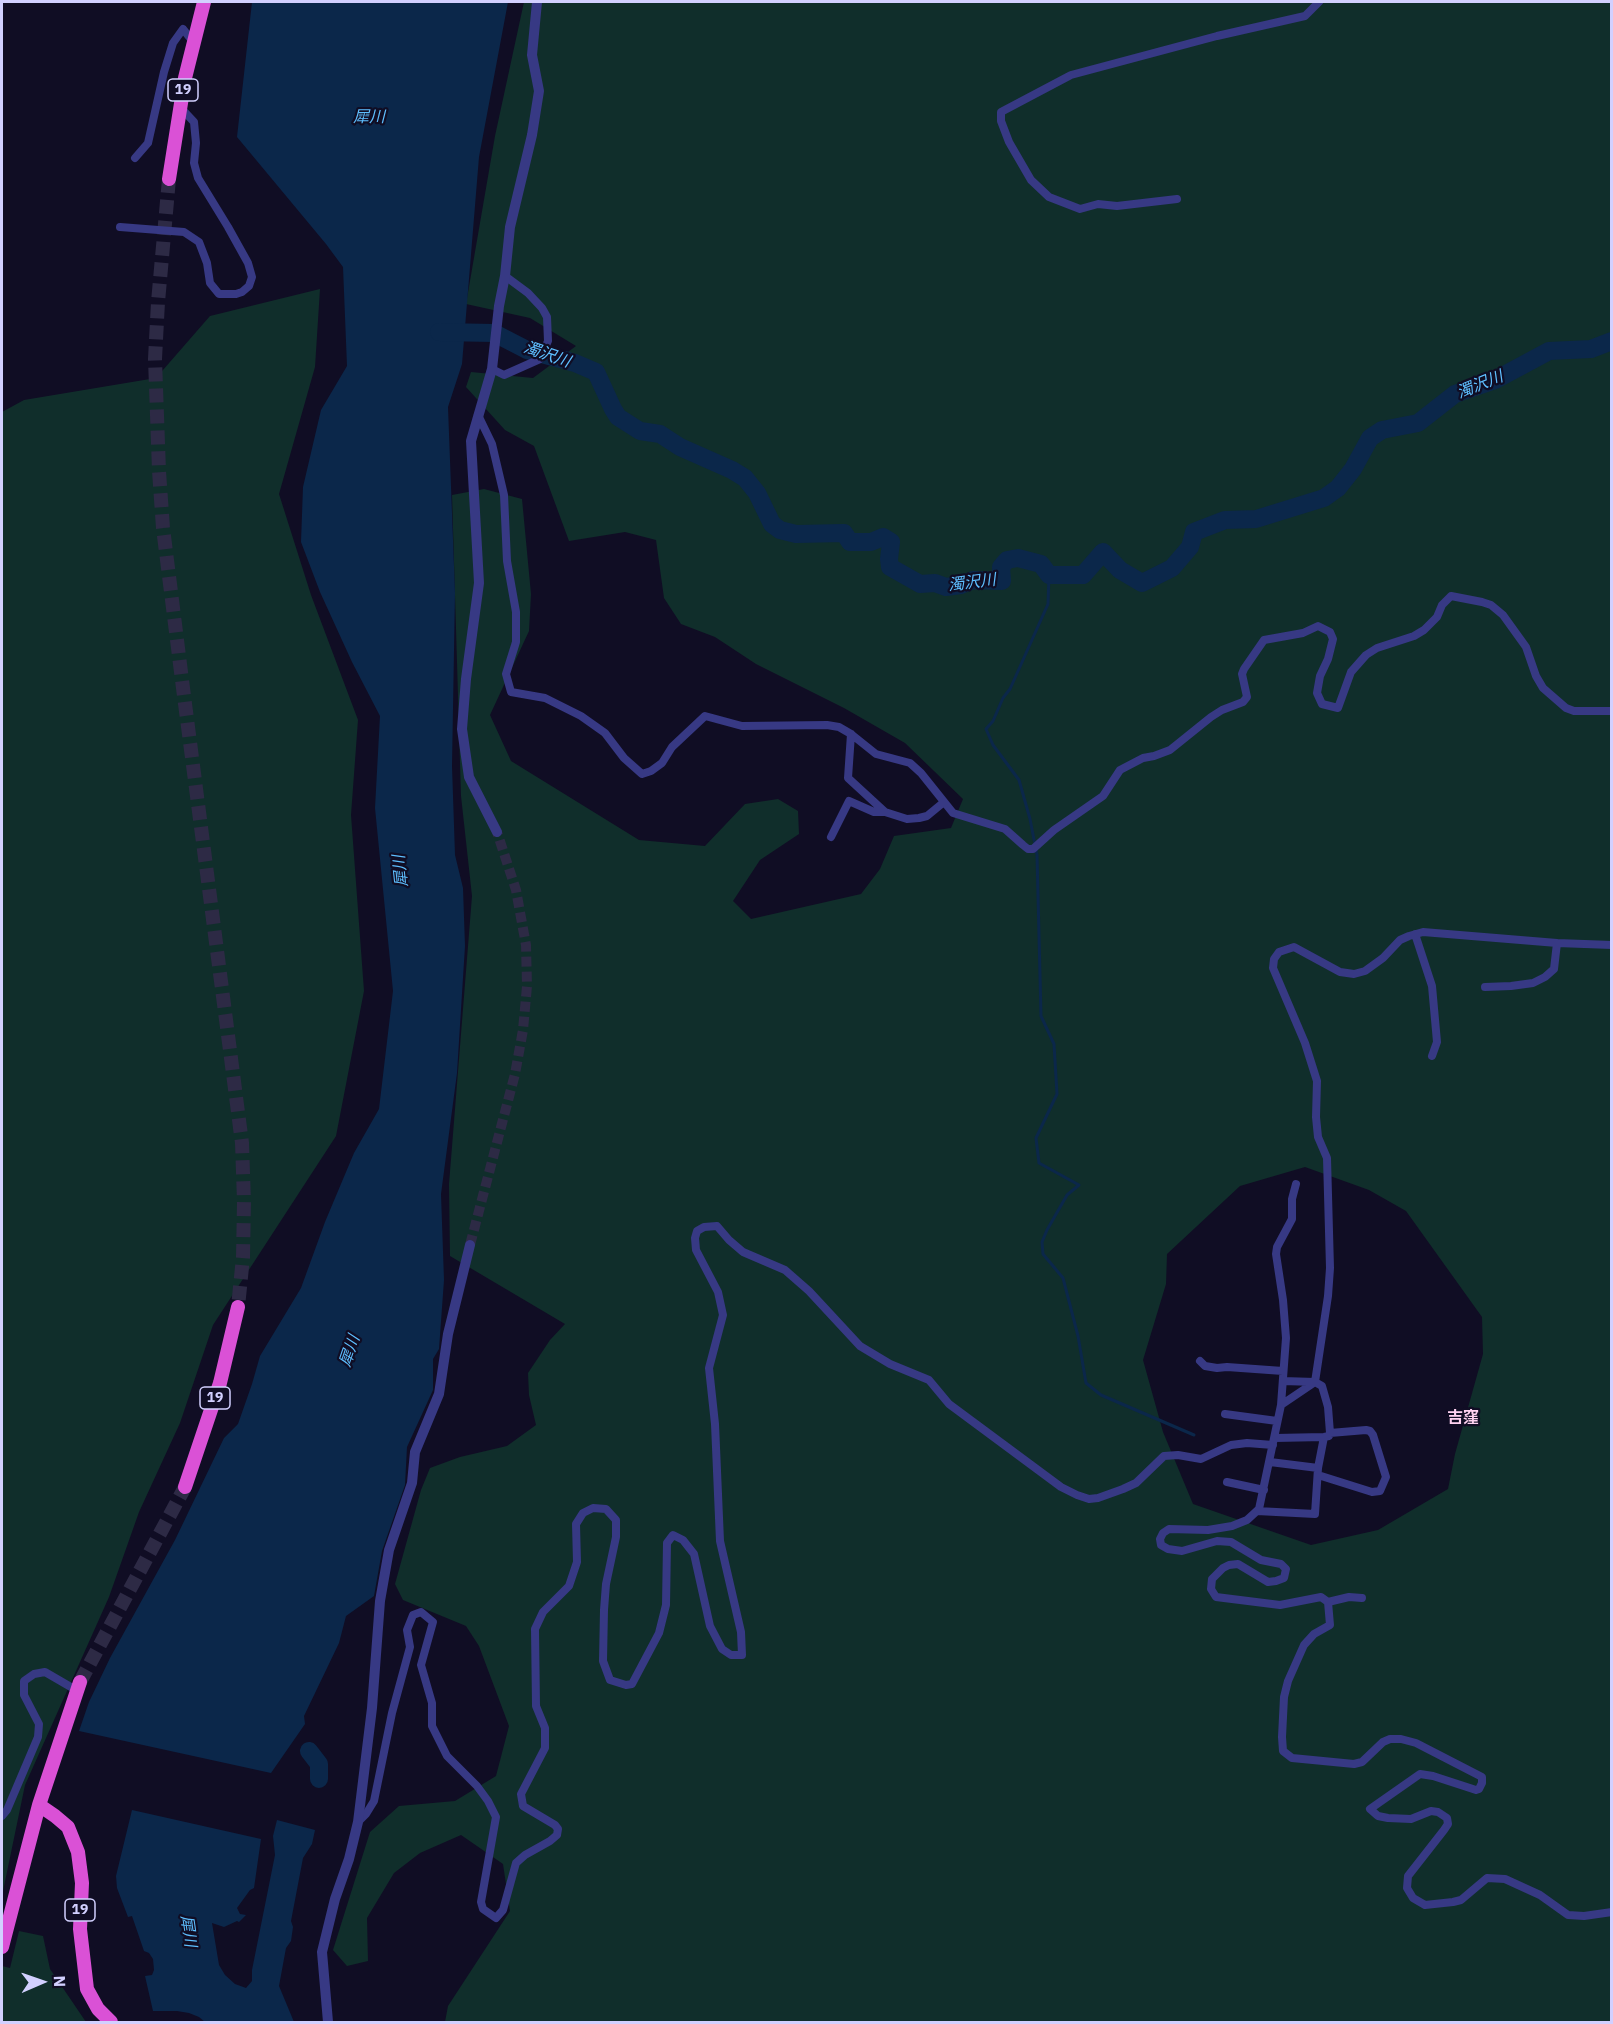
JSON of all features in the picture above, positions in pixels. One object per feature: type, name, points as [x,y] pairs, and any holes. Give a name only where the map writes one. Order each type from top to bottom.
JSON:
[{"type":"highway","name":"19","points":[[169,179],[180,107],[204,2]]},
{"type":"highway","name":"19","points":[[185,1487],[220,1383],[238,1307]]},
{"type":"highway","points":[[2,1947],[39,1805],[78,1686]]},
{"type":"highway","name":"19","points":[[39,1805],[68,1827],[78,1852],[82,1883],[80,1929],[87,1989],[99,2009],[111,2022]]},
{"type":"street","points":[[497,832],[469,777],[462,729],[466,679],[479,583],[471,441],[492,369],[499,306],[506,276],[510,227],[532,135],[539,91],[532,55],[537,2]]},
{"type":"street","points":[[1177,199],[1117,206],[1098,204],[1080,209],[1049,197],[1031,180],[1009,142],[1000,122],[1001,112],[1071,75],[1217,36],[1305,16],[1319,2]]},
{"type":"street","points":[[135,158],[148,143],[164,72],[173,44],[183,29],[194,43]]},
{"type":"street","points":[[120,227],[184,232],[199,242],[207,263],[210,283],[215,291],[219,294],[231,295],[242,292],[249,286],[252,277],[248,263],[198,178],[194,163],[196,143],[194,122],[180,107]]},
{"type":"street","points":[[492,369],[504,375],[540,359],[549,340],[547,317],[542,308],[528,293],[506,276]]},
{"type":"street","points":[[478,415],[492,444],[504,495],[507,561],[516,612],[516,642],[506,674],[511,692],[545,698],[580,716],[605,733],[624,758],[642,774],[662,763],[672,747],[705,716],[742,726],[827,725],[851,734],[876,754],[910,763],[921,773],[953,813],[1005,829],[1028,849],[1035,848],[1054,830],[1103,796],[1120,770],[1143,758],[1170,750],[1211,717],[1243,702],[1247,697],[1242,674],[1264,640],[1303,633],[1318,626],[1330,632],[1333,639],[1328,659],[1320,676],[1317,693],[1322,704],[1338,708],[1351,672],[1366,655],[1377,648],[1414,636],[1424,630],[1451,596],[1491,605],[1503,615],[1526,647],[1536,676],[1543,688],[1566,708],[1574,711],[1611,711]]},
{"type":"street","points":[[851,734],[848,778],[885,812]]},
{"type":"street","points":[[831,837],[849,801],[874,812],[885,812],[907,819],[927,816],[944,802]]},
{"type":"street","points":[[1281,1405],[1316,1382],[1330,1268],[1327,1158],[1318,1137],[1317,1081],[1305,1043],[1279,983],[1273,963],[1279,952],[1294,946],[1340,972],[1354,974],[1365,971],[1383,958],[1400,940],[1423,932],[1557,944],[1611,945]]},
{"type":"street","points":[[1415,934],[1432,986],[1437,1042],[1432,1056]]},
{"type":"street","points":[[1485,987],[1533,983],[1545,977],[1554,969],[1557,944]]},
{"type":"street","points":[[1296,1184],[1292,1199],[1292,1220],[1277,1247],[1276,1254],[1286,1338],[1281,1405],[1259,1509],[1247,1521],[1232,1526],[1208,1530],[1170,1529],[1163,1533],[1160,1539],[1161,1545],[1168,1549],[1182,1551],[1217,1541],[1231,1542],[1261,1560],[1281,1564],[1286,1569],[1284,1578],[1269,1582],[1238,1564],[1229,1565],[1212,1579],[1211,1589],[1216,1597],[1280,1605],[1321,1597],[1328,1602],[1349,1597],[1362,1598]]},
{"type":"street","points":[[358,1822],[374,1801],[392,1713],[410,1647],[407,1630],[413,1615],[421,1612],[434,1622],[422,1665],[432,1703],[432,1726],[447,1756],[477,1786],[496,1817],[481,1902],[483,1909],[496,1918],[503,1910],[516,1863],[525,1854],[557,1835],[558,1829],[555,1825],[523,1806],[520,1794],[545,1748],[545,1728],[536,1706],[536,1629],[543,1612],[570,1586],[578,1562],[576,1524],[583,1513],[594,1508],[606,1509],[616,1520],[616,1537],[606,1584],[604,1610],[603,1661],[610,1680],[626,1685],[632,1684],[659,1633],[666,1605],[667,1543],[673,1535],[683,1540],[694,1554],[710,1626],[722,1649],[731,1655],[742,1654],[741,1632],[720,1541],[715,1424],[709,1368],[723,1316],[718,1292],[696,1250],[695,1238],[698,1231],[704,1227],[717,1226],[743,1251],[785,1270],[809,1291],[860,1346],[890,1364],[929,1380],[949,1404],[968,1419],[1061,1487],[1077,1495],[1089,1499],[1098,1498],[1124,1489],[1136,1483],[1164,1456],[1178,1455],[1201,1459],[1232,1446],[1247,1443],[1366,1430],[1373,1435],[1386,1477],[1380,1491],[1372,1492],[1318,1472],[1269,1462]]},
{"type":"street","points":[[328,2022],[322,1952],[358,1822],[372,1708],[380,1601],[389,1550],[412,1482],[415,1452],[439,1394],[448,1334],[470,1245]]},
{"type":"street","points":[[1200,1361],[1205,1366],[1217,1368],[1283,1371]]},
{"type":"street","points":[[1257,1512],[1315,1514],[1318,1472],[1327,1435],[1328,1407],[1322,1386],[1316,1382],[1283,1381]]},
{"type":"street","points":[[1225,1414],[1277,1421]]},
{"type":"street","points":[[1227,1482],[1264,1490]]},
{"type":"street","points":[[1328,1602],[1330,1625],[1314,1634],[1304,1645],[1288,1682],[1284,1697],[1283,1751],[1292,1758],[1354,1764],[1362,1762],[1383,1742],[1390,1739],[1401,1739],[1416,1743],[1482,1777],[1479,1789],[1476,1790],[1420,1774],[1370,1809],[1378,1816],[1388,1818],[1411,1819],[1431,1811],[1438,1812],[1447,1818],[1448,1824],[1444,1830],[1408,1876],[1407,1888],[1413,1898],[1425,1905],[1453,1902],[1461,1900],[1487,1878],[1505,1879],[1540,1895],[1568,1915],[1584,1916],[1611,1912]]},
{"type":"street","points":[[2,1816],[7,1810],[38,1737],[39,1724],[24,1695],[24,1681],[34,1674],[45,1672],[78,1686]]},
{"type":"green space","points":[[524,2],[1611,2],[1611,2022],[445,2022],[448,2006],[510,1911],[503,1864],[461,1835],[420,1853],[394,1873],[367,1918],[368,1961],[347,1966],[333,1950],[370,1832],[399,1806],[455,1801],[496,1776],[509,1726],[479,1646],[466,1626],[403,1600],[395,1584],[421,1490],[430,1468],[460,1457],[507,1446],[536,1425],[529,1395],[528,1373],[550,1340],[565,1324],[450,1256],[449,1184],[472,896],[461,796],[452,495],[484,489],[522,499],[531,594],[529,631],[490,715],[511,761],[639,840],[705,846],[745,804],[778,799],[798,811],[799,834],[760,860],[733,901],[751,919],[861,894],[880,869],[894,836],[951,828],[963,799],[905,743],[844,708],[756,664],[715,637],[681,624],[664,598],[656,540],[625,532],[569,541],[534,446],[505,430],[466,387],[471,372],[533,378],[576,346],[530,318],[466,304],[495,136]],"holes":[[[1305,1167],[1369,1190],[1406,1211],[1482,1317],[1483,1354],[1455,1454],[1448,1489],[1378,1530],[1311,1545],[1193,1504],[1163,1432],[1143,1360],[1166,1284],[1167,1254],[1240,1186]]]},
{"type":"green space","points":[[320,289],[315,367],[279,494],[311,595],[358,720],[351,815],[364,991],[336,1136],[213,1325],[180,1423],[139,1512],[109,1597],[25,1785],[2,1896],[2,412],[24,400],[156,378],[210,316]]},
{"type":"green space","points":[[19,1931],[43,1936],[50,1969],[86,2022],[2,2022],[2,1966],[10,1968]]},
{"type":"water","name":"犀川","points":[[252,2],[508,2],[479,157],[462,364],[448,407],[455,593],[452,766],[455,855],[463,888],[465,946],[457,1073],[441,1194],[444,1280],[439,1349],[433,1359],[433,1390],[407,1447],[405,1485],[382,1551],[374,1596],[346,1616],[339,1643],[304,1716],[305,1724],[271,1773],[79,1731],[89,1702],[110,1658],[175,1540],[224,1438],[238,1424],[260,1356],[301,1288],[354,1153],[379,1109],[393,991],[375,808],[380,716],[320,592],[301,542],[303,487],[321,410],[347,366],[343,267],[237,137]]},
{"type":"water","points":[[132,1810],[261,1839],[254,1888],[237,1908],[240,1914],[246,1915],[239,1922],[224,1927],[212,1923],[219,1965],[225,1975],[235,1984],[246,1988],[252,1981],[252,1970],[275,1855],[273,1836],[277,1820],[315,1830],[312,1844],[303,1858],[291,1921],[293,1927],[291,1941],[286,1948],[279,1986],[294,2022],[205,2022],[189,2013],[153,2011],[145,1976],[152,1975],[153,1959],[149,1953],[144,1951],[132,1916],[128,1917],[117,1888],[116,1876]]},
{"type":"waterway","name":"濁沢川","points":[[439,332],[494,333],[527,350],[575,363],[596,372],[618,417],[640,431],[660,434],[680,447],[745,478],[757,493],[772,524],[780,530],[796,534],[844,533],[850,542],[871,542],[883,537],[891,542],[890,567],[920,584],[935,583],[946,587],[961,585],[973,580],[1002,581],[1001,567],[1007,560],[1018,558],[1041,564],[1049,575],[1083,575],[1103,552],[1120,570],[1142,583],[1172,568],[1190,547],[1194,532],[1225,520],[1256,519],[1324,498],[1338,488],[1353,469],[1370,438],[1382,430],[1418,423],[1455,394],[1495,380],[1549,351],[1591,349],[1612,341]]},
{"type":"waterway","points":[[1049,575],[1048,604],[1010,689],[1003,698],[993,721],[986,729],[993,745],[1019,780],[1037,855],[1041,1016],[1054,1044],[1057,1094],[1036,1138],[1039,1163],[1079,1185],[1067,1195],[1047,1230],[1042,1242],[1043,1254],[1063,1278],[1078,1336],[1086,1383],[1101,1395],[1194,1435]]},
{"type":"waterway","name":"犀川","points":[[309,1751],[319,1764],[319,1779]]},
{"type":"tunnel","points":[[169,179],[155,359],[159,471],[163,528],[242,1143],[243,1257],[238,1307]]},
{"type":"tunnel","points":[[470,1245],[515,1074],[523,1030],[527,986],[526,945],[516,890],[497,832]]},
{"type":"tunnel","points":[[80,1682],[185,1487]]},
{"type":"district","name":"吉窪","points":[[1463,1418]]}]
